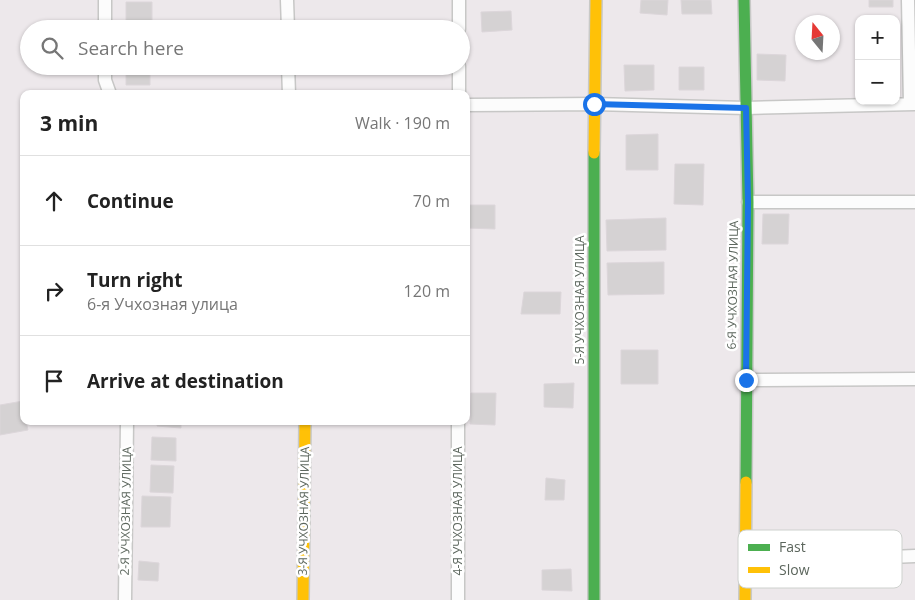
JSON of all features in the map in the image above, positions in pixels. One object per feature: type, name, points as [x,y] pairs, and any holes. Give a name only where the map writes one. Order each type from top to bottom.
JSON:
[{"type":"street","points":[[105,0],[105,20]]},
{"type":"street","points":[[287,0],[288,20]]},
{"type":"street","points":[[458,0],[458,20]]},
{"type":"street","name":"5-Я УЧХОЗНАЯ УЛИЦА","points":[[594,600],[594,104],[596,0]]},
{"type":"street","name":"6-Я УЧХОЗНАЯ УЛИЦА","points":[[744,0],[748,202],[746,530]]},
{"type":"street","points":[[470,105],[594,104],[746,108],[913,104],[912,43],[908,0]]},
{"type":"street","points":[[105,75],[109,90]]},
{"type":"street","points":[[288,75],[289,90]]},
{"type":"street","points":[[458,75],[458,90]]},
{"type":"street","points":[[748,202],[915,202]]},
{"type":"street","points":[[746,380],[915,379]]},
{"type":"street","name":"2-Я УЧХОЗНАЯ УЛИЦА","points":[[125,600],[127,425]]},
{"type":"street","name":"3-Я УЧХОЗНАЯ УЛИЦА","points":[[303,600],[305,425]]},
{"type":"street","name":"4-Я УЧХОЗНАЯ УЛИЦА","points":[[458,425],[458,600]]},
{"type":"street","points":[[902,557],[915,556]]},
{"type":"building","points":[[641,0],[668,0],[667,15],[640,13]]},
{"type":"building","points":[[681,0],[711,0],[712,14],[682,14]]},
{"type":"building","points":[[869,0],[893,0],[893,7],[869,7]]},
{"type":"building","points":[[126,2],[152,2],[152,20],[126,20]]},
{"type":"building","points":[[511,11],[512,30],[482,32],[481,12]]},
{"type":"building","points":[[757,54],[786,55],[785,81],[757,80]]},
{"type":"building","points":[[624,65],[654,65],[654,90],[625,91]]},
{"type":"building","points":[[679,67],[704,67],[704,90],[679,90]]},
{"type":"building","points":[[126,75],[150,75],[150,85],[126,85]]},
{"type":"building","points":[[658,134],[658,170],[626,170],[626,135]]},
{"type":"building","points":[[675,164],[704,164],[703,205],[674,204]]},
{"type":"building","points":[[470,205],[495,205],[495,229],[470,228]]},
{"type":"building","points":[[763,214],[789,214],[788,244],[762,244]]},
{"type":"building","points":[[666,218],[666,250],[607,251],[606,220]]},
{"type":"building","points":[[664,262],[664,294],[608,295],[607,263]]},
{"type":"building","points":[[524,292],[561,292],[560,314],[521,314]]},
{"type":"building","points":[[621,350],[658,350],[658,384],[621,384]]},
{"type":"building","points":[[574,383],[573,408],[544,407],[544,384]]},
{"type":"building","points":[[471,393],[496,393],[495,425],[470,424]]},
{"type":"building","points":[[20,402],[20,425],[27,425],[28,430],[0,435],[0,405]]},
{"type":"building","points":[[181,425],[181,428],[157,426]]},
{"type":"building","points":[[152,437],[176,438],[176,461],[151,460]]},
{"type":"building","points":[[151,465],[174,466],[173,493],[150,492]]},
{"type":"building","points":[[546,478],[565,480],[564,500],[545,500]]},
{"type":"building","points":[[142,496],[171,497],[170,527],[141,527]]},
{"type":"building","points":[[139,561],[159,563],[158,581],[138,580]]},
{"type":"building","points":[[571,569],[572,591],[542,590],[542,570]]},
{"type":"traffic: fast","points":[[744,0],[748,202],[746,482]]},
{"type":"traffic: fast","points":[[594,153],[594,600]]},
{"type":"traffic: slow","points":[[594,153],[596,0]]},
{"type":"traffic: slow","points":[[303,600],[305,425]]},
{"type":"traffic: slow","points":[[746,482],[746,530]]},
{"type":"traffic: slow","points":[[745,588],[745,600]]},
{"type":"route","points":[[594,104],[746,108],[748,202],[746,380]]}]
